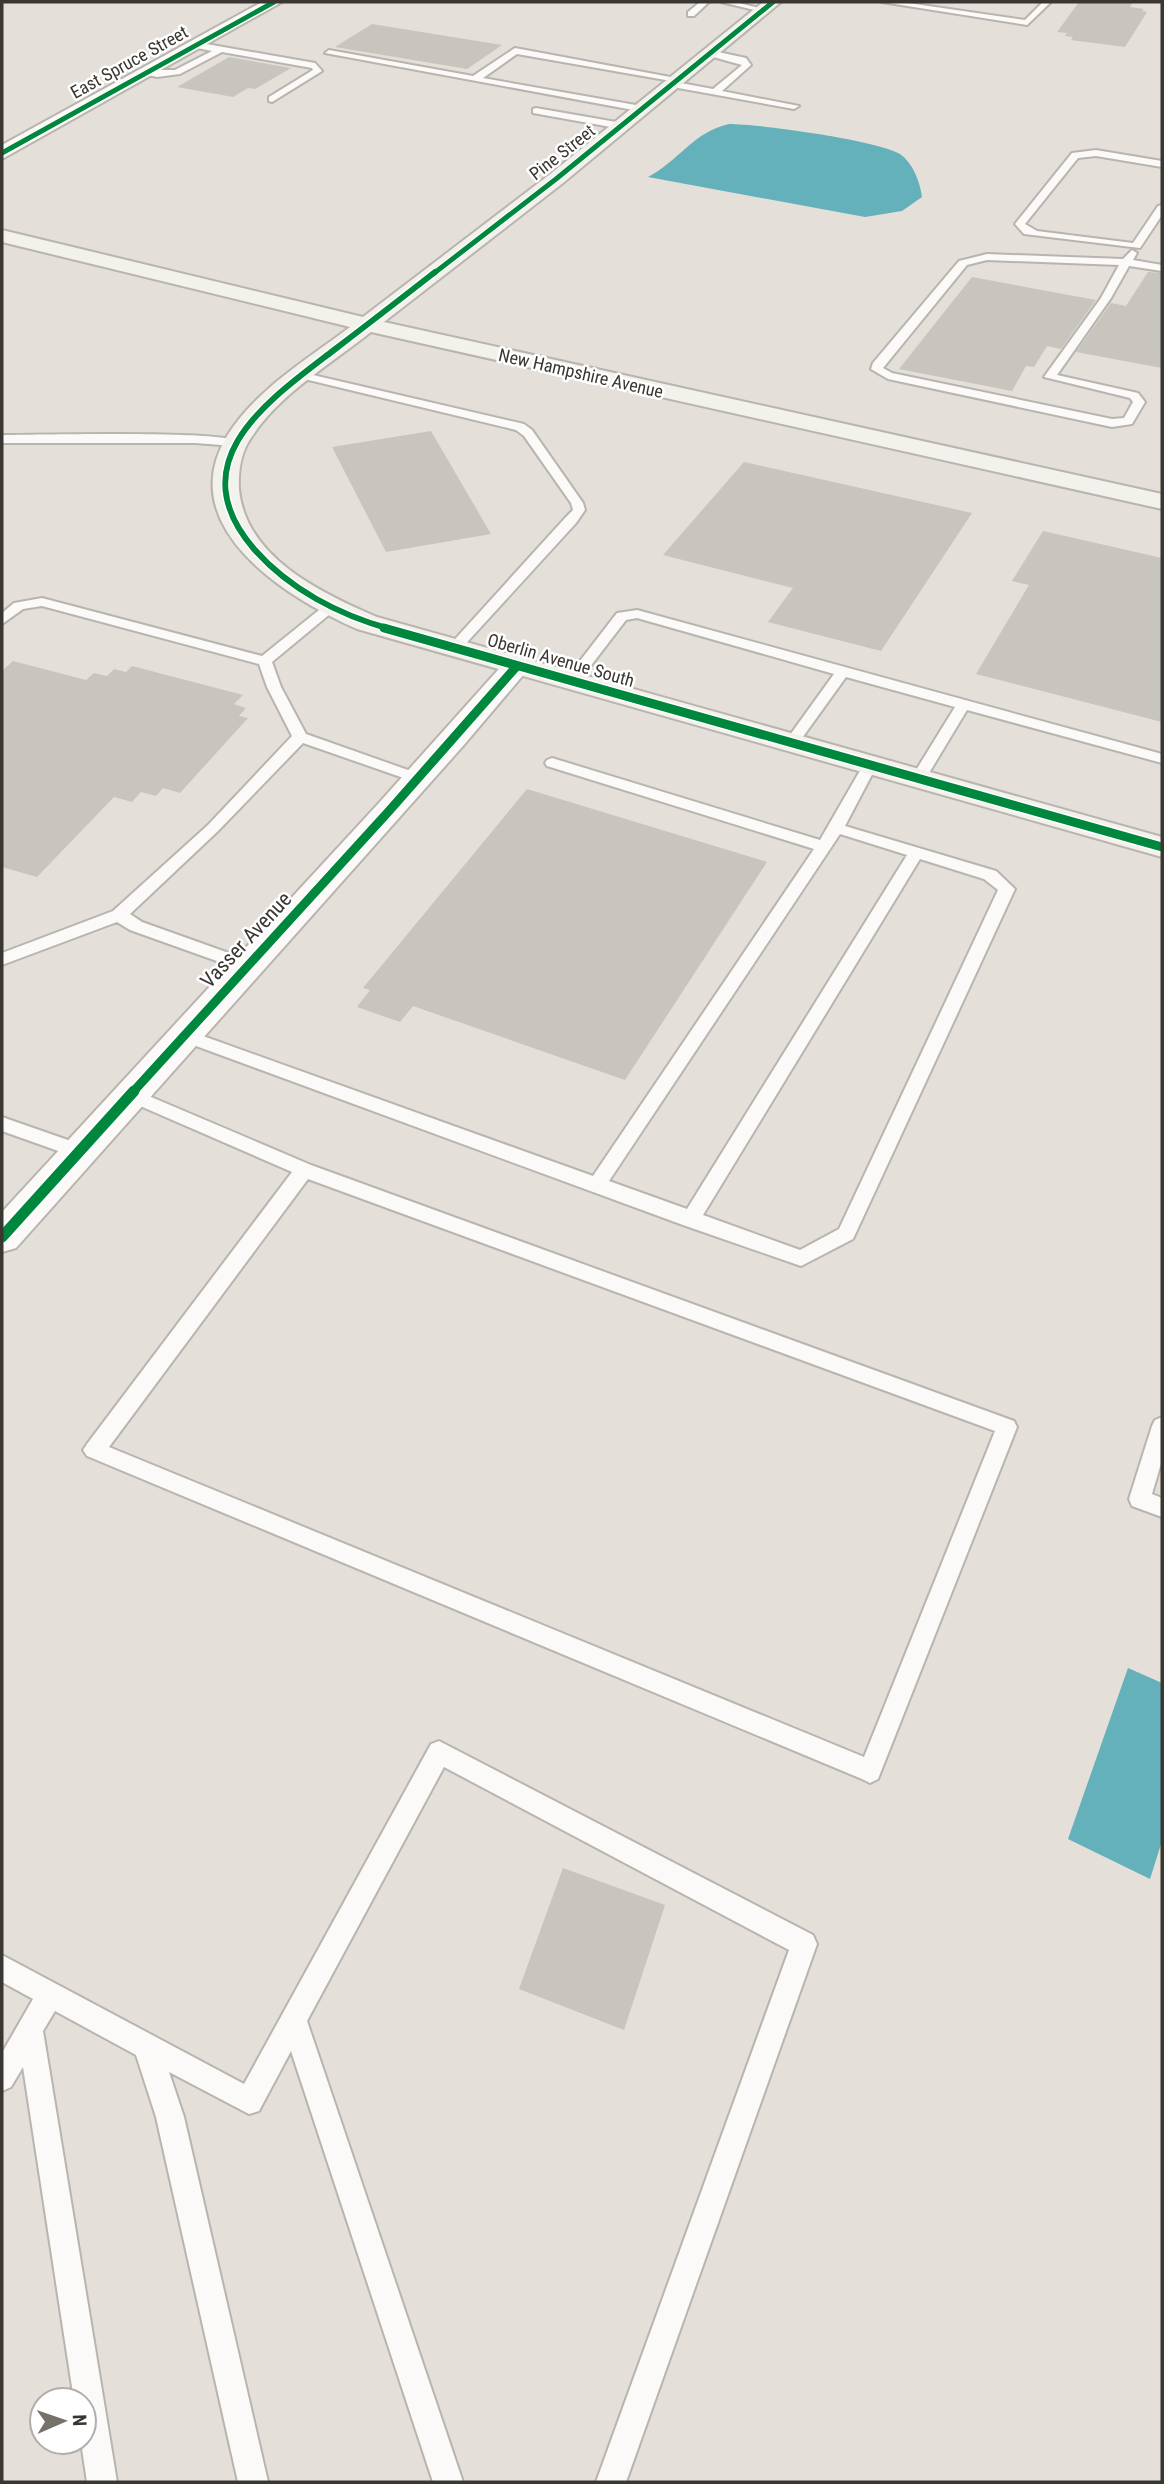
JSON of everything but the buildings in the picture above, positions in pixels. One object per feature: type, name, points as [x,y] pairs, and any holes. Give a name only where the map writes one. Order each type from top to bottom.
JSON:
[{"type":"street","name":"East Spruce Street","points":[[2,153],[274,2]]},
{"type":"street","name":"Pine Street","points":[[367,325],[644,109],[768,6]]},
{"type":"street","name":"New Hampshire Avenue","points":[[2,236],[367,325],[1162,502]]},
{"type":"street","name":"Oberlin Avenue South","points":[[367,325],[300,375],[254,414],[234,442],[228,456],[223,488],[238,529],[263,560],[329,609],[516,667],[1162,847]]},
{"type":"street","name":"Vasser Avenue","points":[[2,1237],[183,1035],[420,779],[516,667]]},
{"type":"lane","points":[[691,14],[705,2]]},
{"type":"lane","points":[[725,2],[768,6]]},
{"type":"lane","points":[[886,2],[1027,23],[1047,2]]},
{"type":"lane","points":[[195,45],[315,66],[318,71],[272,99]]},
{"type":"lane","points":[[144,73],[166,76],[179,73],[220,49]]},
{"type":"lane","points":[[475,79],[514,51],[794,106]]},
{"type":"lane","points":[[329,53],[644,109]]},
{"type":"lane","points":[[709,53],[747,63],[746,67],[715,92]]},
{"type":"lane","points":[[536,111],[622,126]]},
{"type":"lane","points":[[1136,246],[1037,234],[1023,228],[1020,221],[1075,155],[1096,153],[1162,164]]},
{"type":"lane","points":[[1040,391],[1106,298],[1162,208]]},
{"type":"lane","points":[[1040,391],[1120,423],[1129,420],[1139,402],[1136,397],[1127,393],[1040,391],[888,376],[880,372],[877,365],[950,277],[970,260],[987,257],[1126,262],[1162,268]]},
{"type":"lane","points":[[300,375],[520,427],[528,433],[577,503],[579,510],[571,520],[454,648]]},
{"type":"lane","points":[[2,439],[195,439],[234,442]]},
{"type":"lane","points":[[2,620],[19,606],[41,601],[265,661]]},
{"type":"lane","points":[[265,661],[329,609]]},
{"type":"lane","points":[[571,682],[622,616],[637,614],[1162,759]]},
{"type":"lane","points":[[265,661],[274,687],[300,737],[420,779]]},
{"type":"lane","points":[[792,742],[843,672]]},
{"type":"lane","points":[[918,780],[963,705]]},
{"type":"lane","points":[[2,959],[120,915],[213,828],[300,737]]},
{"type":"lane","points":[[552,763],[823,846]]},
{"type":"lane","points":[[596,1186],[836,828],[870,765]]},
{"type":"lane","points":[[183,1035],[801,1258],[846,1234],[1007,889],[990,875],[836,828]]},
{"type":"lane","points":[[690,1220],[916,853]]},
{"type":"lane","points":[[120,915],[136,926],[248,966]]},
{"type":"lane","points":[[130,1094],[304,1170],[1007,1427],[870,1771],[94,1450],[304,1170]]},
{"type":"lane","points":[[2,1124],[78,1151]]},
{"type":"lane","points":[[1162,1426],[1140,1499],[1162,1508]]},
{"type":"lane","points":[[2,1968],[248,2101],[439,1752],[804,1944],[611,2482]]},
{"type":"lane","points":[[2,2078],[50,1994]]},
{"type":"lane","points":[[293,2019],[448,2482]]},
{"type":"lane","points":[[30,2029],[102,2482]]},
{"type":"lane","points":[[148,2047],[170,2118],[253,2482]]},
{"type":"water","points":[[729,124],[817,134],[887,149],[900,154],[909,162],[918,179],[922,197],[902,211],[865,217],[648,177],[706,133]]},
{"type":"water","points":[[1128,1668],[1162,1683],[1162,1841],[1150,1879],[1068,1839]]},
{"type":"cycle path","points":[[2,153],[274,2]]},
{"type":"cycle path","points":[[773,2],[556,179],[267,402],[238,438],[226,472],[228,505],[242,535],[266,563],[296,587],[367,623],[1162,847]]},
{"type":"cycle path","points":[[2,1237],[389,811],[516,667]]}]
